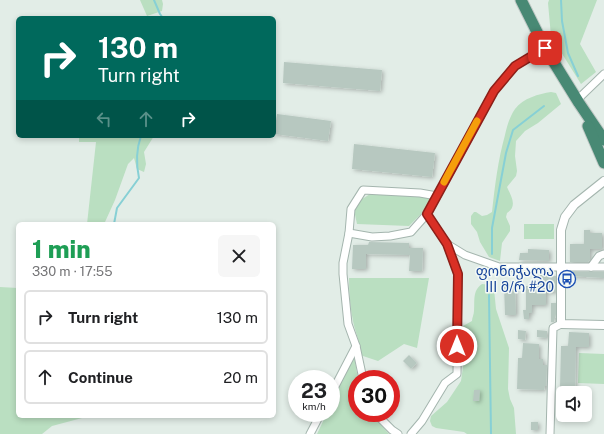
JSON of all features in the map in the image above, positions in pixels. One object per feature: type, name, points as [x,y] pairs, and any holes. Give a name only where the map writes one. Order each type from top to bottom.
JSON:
[{"type":"highway","points":[[521,0],[545,48],[578,102],[604,140]]},
{"type":"highway","points":[[578,102],[604,162]]},
{"type":"street","points":[[349,233],[372,237],[390,236],[411,232],[427,214],[494,91],[515,66],[545,48]]},
{"type":"street","points":[[578,102],[604,74]]},
{"type":"street","points":[[561,324],[561,230],[565,217],[574,205],[604,181]]},
{"type":"street","points":[[361,370],[356,346],[348,324],[343,274],[343,263],[349,233],[351,209],[363,190],[420,193],[437,196]]},
{"type":"street","points":[[411,434],[422,421],[445,382],[457,374],[458,274],[447,244],[427,214]]},
{"type":"street","points":[[447,244],[465,255],[499,267],[604,267]]},
{"type":"street","points":[[591,267],[599,256],[604,254]]},
{"type":"street","points":[[550,434],[553,328],[561,324],[604,325]]},
{"type":"street","points":[[340,377],[356,346]]},
{"type":"street","points":[[310,434],[316,422]]},
{"type":"street","points":[[384,422],[398,434]]},
{"type":"green space","points":[[140,0],[162,0],[162,11],[147,16]]},
{"type":"green space","points":[[549,0],[597,0],[580,44],[596,72],[581,84],[551,36]]},
{"type":"green space","points":[[551,92],[556,93],[561,104],[538,123],[525,131],[516,141],[515,156],[517,171],[516,176],[507,187],[513,201],[512,207],[507,213],[506,217],[510,226],[510,231],[502,243],[500,261],[489,257],[480,242],[477,232],[471,224],[471,216],[474,212],[482,216],[492,212],[500,154],[513,112],[518,105],[527,99],[536,95]]},
{"type":"green space","points":[[79,138],[153,138],[144,152],[146,164],[144,172],[137,169],[134,158],[128,164],[105,222],[87,222],[96,142],[79,142]]},
{"type":"green space","points":[[370,194],[427,197],[430,200],[422,213],[409,226],[357,224],[354,210],[359,201]]},
{"type":"green space","points":[[524,224],[554,224],[554,239],[524,239]]},
{"type":"green space","points":[[349,278],[429,278],[417,348],[404,344],[378,361],[360,355],[360,346],[351,310]]},
{"type":"green space","points":[[482,284],[492,285],[494,289],[496,309],[509,348],[508,389],[514,408],[516,434],[467,434],[464,432],[436,428],[432,426],[430,421],[431,416],[447,402],[461,381],[463,367],[463,326],[472,321],[475,293]]},
{"type":"green space","points":[[0,287],[16,288],[16,418],[82,418],[52,426],[42,434],[0,434]]},
{"type":"green space","points":[[579,353],[604,354],[604,384],[578,383]]},
{"type":"green space","points":[[354,355],[356,370],[348,370],[348,422],[378,422],[389,434],[317,434],[323,422],[340,422],[340,385]]},
{"type":"building","points":[[284,62],[382,70],[380,91],[283,83]]},
{"type":"building","points":[[277,114],[331,121],[328,141],[276,134]]},
{"type":"building","points":[[354,144],[435,153],[432,177],[352,169]]},
{"type":"building","points":[[584,230],[590,230],[590,233],[602,233],[602,249],[590,249],[590,260],[588,262],[570,262],[570,244],[584,244]]},
{"type":"building","points":[[369,242],[409,243],[409,248],[423,248],[422,271],[409,271],[410,255],[366,254],[366,269],[352,269],[353,245],[368,245]]},
{"type":"building","points":[[528,249],[549,250],[549,261],[519,260],[520,253],[528,253]]},
{"type":"building","points":[[568,272],[604,272],[604,278],[568,276]]},
{"type":"building","points":[[540,273],[546,273],[546,276],[556,276],[556,292],[546,292],[546,305],[532,305],[532,313],[529,313],[529,319],[524,319],[523,310],[526,310],[526,286],[540,286]]},
{"type":"building","points":[[504,285],[515,285],[516,315],[505,315]]},
{"type":"building","points":[[551,303],[556,303],[554,322],[551,322]]},
{"type":"building","points":[[518,330],[526,331],[525,340],[518,339]]},
{"type":"building","points":[[537,330],[547,331],[547,338],[537,337]]},
{"type":"building","points":[[569,332],[589,333],[589,347],[576,347],[575,386],[560,386],[561,346],[568,346]]},
{"type":"building","points":[[523,343],[539,344],[539,359],[543,359],[543,365],[547,365],[546,386],[544,390],[517,389],[518,358],[522,358]]},
{"type":"building","points":[[409,355],[417,363],[411,369],[403,361]]},
{"type":"building","points":[[474,390],[480,390],[479,401],[473,401]]},
{"type":"building","points":[[531,422],[538,422],[538,430],[531,430]]},
{"type":"waterway","points":[[154,0],[162,16]]},
{"type":"waterway","points":[[561,0],[562,21],[568,53],[578,76]]},
{"type":"waterway","points":[[492,254],[492,228],[506,153],[513,130],[544,106]]},
{"type":"waterway","points":[[114,222],[117,208],[139,178],[137,157],[140,138]]},
{"type":"waterway","points":[[489,295],[491,434]]},
{"type":"slow traffic","points":[[444,182],[477,121]]},
{"type":"place","name":"ფონიჭალა III მ/რ #20","points":[[567,279]]},
{"type":"route","points":[[457,346],[458,274],[447,244],[427,214],[494,91],[515,66],[545,48]]}]
